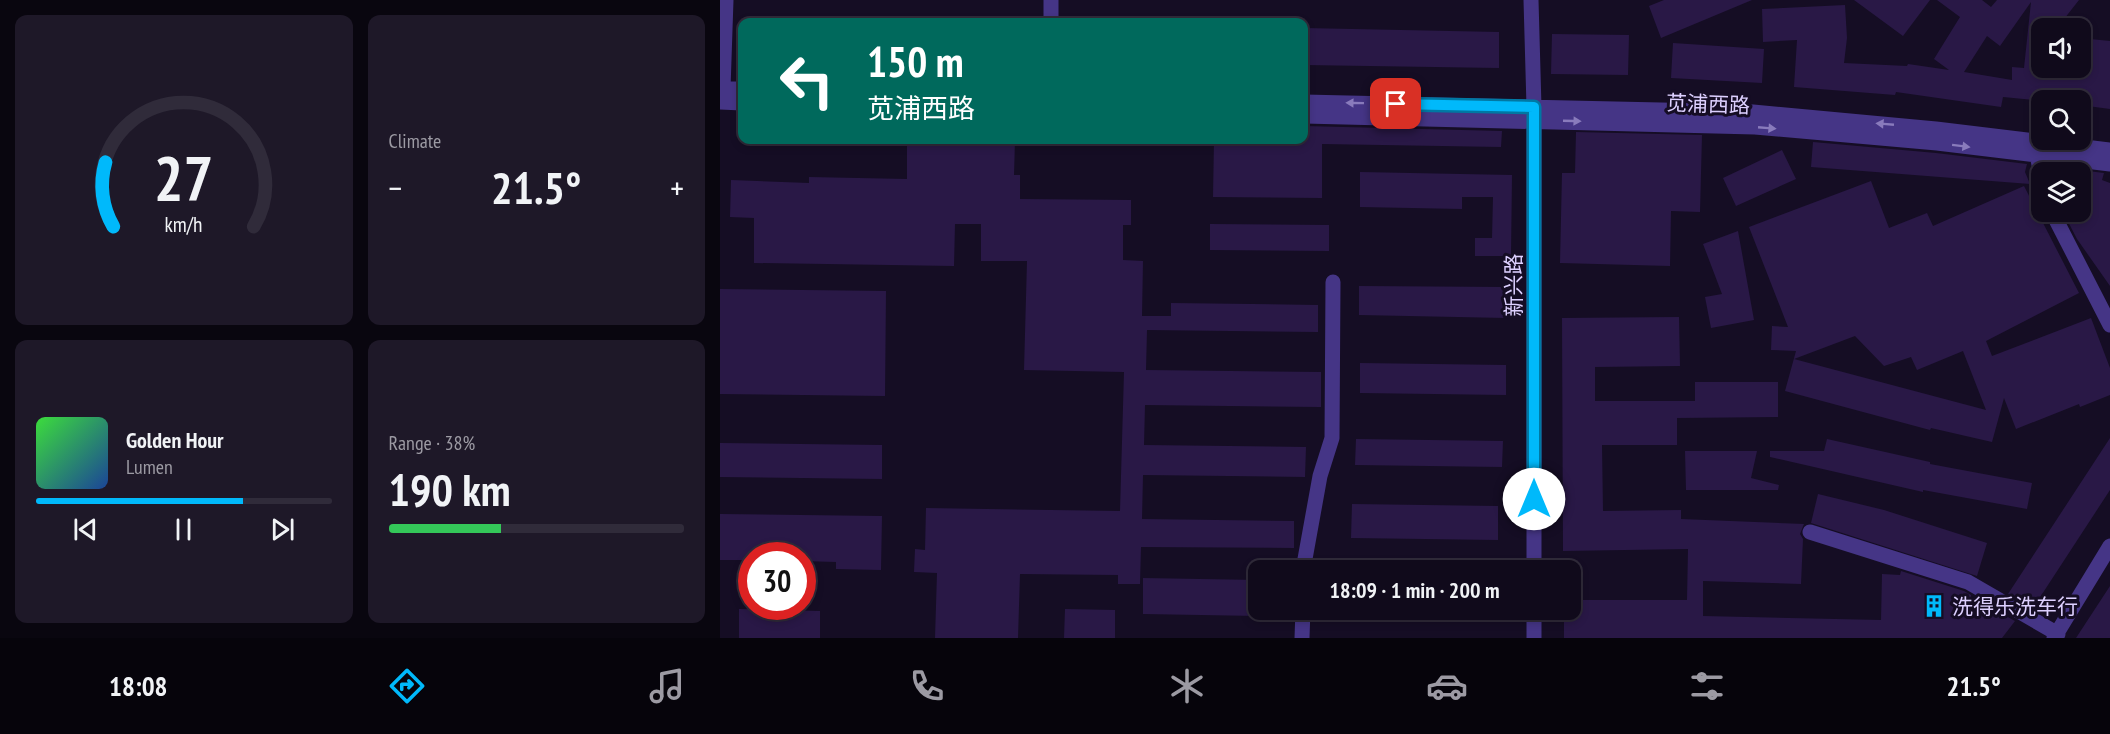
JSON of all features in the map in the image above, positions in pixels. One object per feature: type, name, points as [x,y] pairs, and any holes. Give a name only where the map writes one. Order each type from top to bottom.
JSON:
[{"type":"street","points":[[721,93],[726,0]]},
{"type":"street","points":[[1051,0],[1051,18]]},
{"type":"street","name":"新兴路","points":[[1531,0],[1534,113],[1534,560]]},
{"type":"street","points":[[721,93],[738,90]]},
{"type":"street","points":[[721,93],[738,101]]},
{"type":"street","name":"苋浦西路","points":[[1308,102],[1755,127],[1937,143],[2110,164]]},
{"type":"street","name":"苋浦西路","points":[[1308,116],[1753,112],[1936,129],[2110,150]]},
{"type":"street","points":[[2037,155],[2038,162]]},
{"type":"street","points":[[2057,222],[2110,325]]},
{"type":"street","points":[[1305,560],[1320,476],[1332,438],[1333,282]]},
{"type":"street","points":[[1810,532],[1968,582],[2056,636],[2110,546]]},
{"type":"street","points":[[1302,638],[1303,620]]},
{"type":"street","points":[[1534,620],[1534,638]]},
{"type":"building","points":[[1664,0],[1752,0],[1661,38],[1649,6]]},
{"type":"building","points":[[1854,0],[1930,0],[1903,36]]},
{"type":"building","points":[[1937,0],[1982,0],[1991,7],[1997,0],[2079,0],[2065,18],[2031,18],[2031,78],[2091,78],[2091,39],[2110,41],[2110,109],[2091,106],[2091,90],[2031,90],[2031,100],[2003,97],[2001,107],[1896,92],[1895,95],[1794,87],[1797,40],[1763,42],[1762,9],[1845,5],[1847,38],[1844,63],[1907,66],[1908,64],[1949,70],[1934,59],[1960,17]],"holes":[[[2031,2],[2024,68],[2012,67],[2012,80],[1964,72],[1987,36],[2000,46]]]},
{"type":"building","points":[[1308,28],[1499,32],[1499,68],[1308,65]]},
{"type":"building","points":[[1552,34],[1629,35],[1628,75],[1551,74]]},
{"type":"building","points":[[1673,43],[1764,49],[1762,83],[1671,78]]},
{"type":"building","points":[[1308,126],[1502,131],[1501,147],[1322,144],[1322,198],[1213,197],[1214,144],[1308,144]]},
{"type":"building","points":[[1576,132],[1702,135],[1700,212],[1671,211],[1670,266],[1560,263],[1562,173],[1575,173]]},
{"type":"building","points":[[1813,142],[2027,164],[2025,172],[2030,184],[1811,167]]},
{"type":"building","points":[[907,144],[1015,144],[1014,175],[1020,175],[1020,199],[1131,200],[1131,225],[1123,225],[1123,260],[1143,261],[1142,316],[1171,316],[1171,303],[1318,305],[1318,332],[1147,330],[1146,370],[1321,372],[1321,407],[1145,405],[1144,445],[1306,447],[1305,477],[1143,475],[1142,519],[1294,521],[1294,548],[1141,547],[1140,584],[1118,584],[1118,575],[1020,574],[1018,638],[935,638],[937,573],[914,572],[915,549],[925,550],[926,508],[1120,511],[1124,372],[1024,370],[1027,261],[981,261],[981,224],[955,224],[954,266],[754,263],[754,218],[730,217],[731,180],[809,183],[809,177],[907,179]]},
{"type":"building","points":[[1782,150],[1796,179],[1736,206],[1723,178]]},
{"type":"building","points":[[2091,171],[2104,173],[2102,180],[2110,183],[2110,286],[2077,239],[2068,222],[2091,222]]},
{"type":"building","points":[[1360,172],[1512,175],[1511,256],[1475,256],[1475,238],[1492,238],[1493,197],[1462,197],[1462,209],[1360,207]]},
{"type":"building","points":[[1871,181],[1889,228],[1927,213],[1933,226],[2024,186],[2031,200],[2031,222],[2043,222],[2079,293],[1986,341],[1992,356],[2091,318],[2110,368],[2110,395],[2080,407],[2079,404],[2016,429],[2004,398],[1992,442],[1931,428],[1930,430],[1785,391],[1796,351],[1771,350],[1772,326],[1788,327],[1749,227]],"holes":[[[1855,336],[1884,366],[1911,357],[1917,370],[1963,351],[1986,410],[1794,359]]]},
{"type":"building","points":[[1210,224],[1329,225],[1329,251],[1210,250]]},
{"type":"building","points":[[1738,231],[1754,320],[1711,328],[1705,297],[1722,294],[1703,244]]},
{"type":"building","points":[[1359,286],[1506,287],[1506,318],[1359,315]]},
{"type":"building","points":[[720,289],[886,291],[885,396],[720,394]]},
{"type":"building","points":[[1679,317],[1680,366],[1595,367],[1595,401],[1695,401],[1695,382],[1778,382],[1778,417],[1677,418],[1677,445],[1602,445],[1603,511],[1681,510],[1681,519],[1804,524],[1800,534],[1803,539],[1801,584],[1703,581],[1703,616],[1881,620],[1882,574],[1900,575],[1901,571],[1964,591],[2015,621],[2002,638],[1564,638],[1564,620],[1581,620],[1581,600],[1687,600],[1688,549],[1563,551],[1562,318]]},
{"type":"building","points":[[1360,363],[1506,365],[1506,395],[1360,393]]},
{"type":"building","points":[[2110,438],[2110,490],[2033,608],[2008,594]]},
{"type":"building","points":[[1356,439],[1503,441],[1502,467],[1355,465]]},
{"type":"building","points":[[1827,439],[1930,462],[1930,464],[2032,483],[2027,509],[1923,490],[1923,492],[1770,457],[1770,451],[1824,451]]},
{"type":"building","points":[[720,443],[882,445],[882,479],[720,477]]},
{"type":"building","points":[[1685,451],[1757,451],[1751,478],[1779,485],[1778,490],[1686,490]]},
{"type":"building","points":[[1818,494],[1884,510],[1987,543],[1977,576],[1811,523]]},
{"type":"building","points":[[1352,504],[1498,506],[1498,540],[1351,538]]},
{"type":"building","points":[[720,514],[882,516],[881,570],[836,569],[836,562],[816,561],[816,542],[738,542],[738,560],[720,560]]},
{"type":"building","points":[[1143,578],[1248,580],[1248,616],[1143,614]]},
{"type":"building","points":[[2110,586],[2110,638],[2076,638]]},
{"type":"building","points":[[1065,609],[1115,610],[1115,638],[1064,638]]},
{"type":"building","points":[[816,611],[820,611],[820,638],[739,638],[739,620],[816,620]]},
{"type":"place","name":"洗得乐洗车行","points":[[1934,606]]},
{"type":"route","points":[[1396,104],[1534,107],[1534,499]]}]
